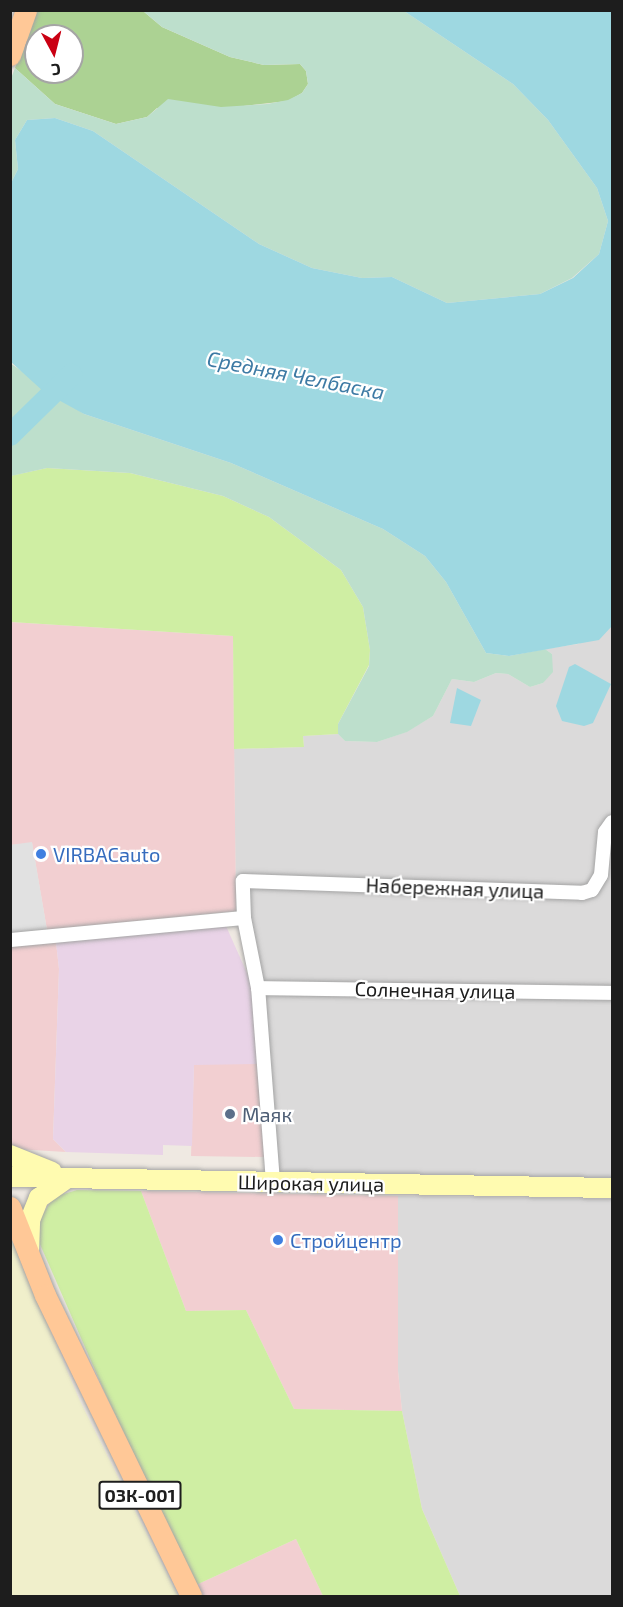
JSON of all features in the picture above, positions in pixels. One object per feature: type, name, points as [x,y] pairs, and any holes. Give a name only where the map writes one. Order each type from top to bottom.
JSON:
[{"type":"main road","points":[[10,55],[26,10]]},
{"type":"main road","name":"03К-001","points":[[10,1208],[93,1398],[191,1596]]},
{"type":"street","name":"Набережная улица","points":[[244,918],[243,881],[582,893],[591,890],[601,875],[605,832],[612,822]]},
{"type":"street","points":[[10,940],[244,918],[258,988],[273,1182]]},
{"type":"street","name":"Солнечная улица","points":[[258,988],[612,993]]},
{"type":"street","points":[[10,1155],[69,1178]]},
{"type":"street","name":"Широкая улица","points":[[10,1177],[612,1188]]},
{"type":"street","points":[[29,1253],[30,1220],[39,1198],[69,1178]]},
{"type":"shaded area","points":[[10,622],[233,636],[236,911],[47,930],[32,843],[11,845]]},
{"type":"shaded area","points":[[612,626],[612,1179],[267,1173],[251,982],[236,911],[234,749],[304,747],[303,736],[338,734],[345,741],[377,742],[406,732],[433,716],[452,679],[474,682],[496,673],[508,674],[530,687],[543,683],[552,654],[545,649],[578,644]]},
{"type":"shaded area","points":[[32,842],[47,930],[11,933],[10,845]]},
{"type":"shaded area","points":[[226,926],[251,982],[257,1064],[194,1065],[192,1146],[163,1145],[163,1155],[66,1152],[53,1139],[59,969],[56,942]]},
{"type":"shaded area","points":[[56,942],[59,969],[53,1139],[66,1152],[15,1149],[11,1147],[11,946]]},
{"type":"shaded area","points":[[194,1064],[257,1064],[264,1157],[191,1156]]},
{"type":"shaded area","points":[[141,1191],[398,1196],[398,1371],[402,1411],[294,1409],[246,1310],[186,1311]]},
{"type":"shaded area","points":[[398,1196],[612,1199],[612,1596],[460,1596],[422,1509],[402,1411],[398,1371]]},
{"type":"shaded area","points":[[296,1539],[323,1596],[202,1596],[196,1585]]},
{"type":"green space","points":[[37,11],[143,11],[162,27],[230,57],[264,65],[300,64],[306,71],[308,84],[302,93],[288,101],[235,107],[157,108],[147,117],[116,124],[55,104],[33,84],[84,84],[84,24],[32,24]]},
{"type":"green space","points":[[143,11],[404,11],[513,84],[548,120],[597,188],[608,221],[599,254],[572,278],[540,294],[447,303],[392,277],[362,278],[312,268],[259,244],[93,131],[55,118],[27,120],[15,140],[18,169],[11,183],[10,81],[15,68],[24,76],[24,84],[33,84],[55,104],[116,124],[147,117],[168,99],[221,107],[267,104],[288,100],[302,93],[308,84],[306,71],[300,64],[264,65],[230,57],[162,27]]},
{"type":"green space","points":[[24,45],[24,76],[15,68]]},
{"type":"green space","points":[[10,363],[84,414],[231,463],[383,529],[425,556],[446,582],[486,653],[509,656],[545,649],[552,654],[553,672],[543,683],[530,687],[508,674],[496,673],[474,682],[452,679],[433,716],[407,732],[377,742],[345,741],[338,734],[338,724],[369,666],[370,650],[363,607],[341,570],[269,517],[223,496],[130,473],[47,468],[11,476]]},
{"type":"green space","points":[[47,468],[130,473],[223,496],[269,517],[341,570],[363,607],[370,650],[369,665],[338,724],[338,734],[303,736],[304,747],[234,749],[233,636],[11,622],[10,476]]},
{"type":"green space","points":[[77,1190],[141,1191],[186,1311],[246,1310],[294,1409],[402,1411],[422,1509],[460,1596],[323,1596],[296,1539],[196,1585],[105,1393],[39,1242],[39,1221],[49,1204],[57,1196]]},
{"type":"green space","points":[[10,1235],[80,1401],[178,1596],[11,1596]]},
{"type":"water","points":[[404,11],[612,11],[612,626],[599,640],[509,656],[486,653],[446,582],[425,556],[383,529],[231,463],[84,414],[44,392],[11,362],[11,183],[18,169],[15,140],[27,120],[55,118],[93,131],[259,244],[312,268],[362,278],[392,277],[447,303],[540,294],[573,278],[599,254],[608,221],[597,188],[548,120],[513,84]]},
{"type":"water","points":[[575,664],[611,684],[593,723],[584,726],[562,721],[556,706],[569,667]]},
{"type":"water","points":[[457,688],[481,700],[471,726],[450,723]]},
{"type":"waterway","name":"Средняя Челбаска","points":[[10,435],[71,375]]},
{"type":"place","name":"VIRBACauto","points":[[41,854]]},
{"type":"place","name":"Маяк","points":[[230,1114]]},
{"type":"place","name":"Стройцентр","points":[[278,1240]]}]
